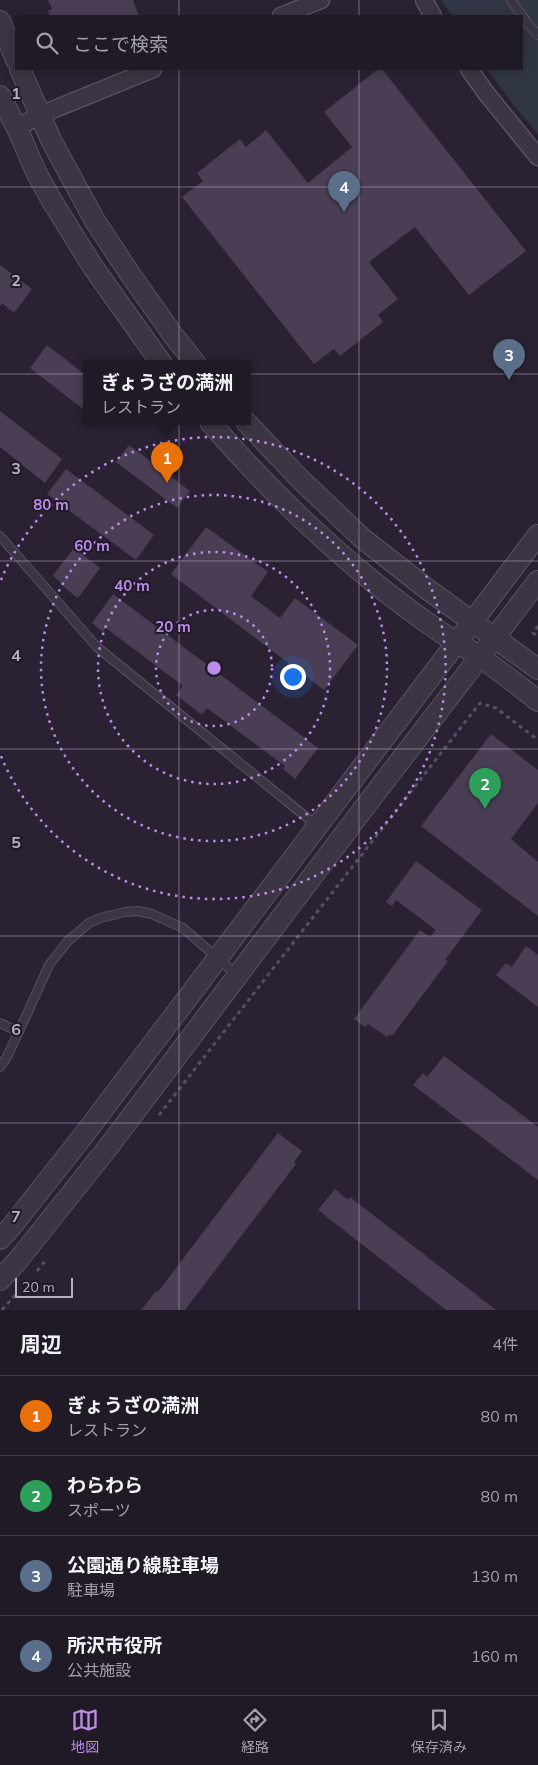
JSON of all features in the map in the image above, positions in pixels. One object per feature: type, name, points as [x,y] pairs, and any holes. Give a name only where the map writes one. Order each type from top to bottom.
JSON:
[{"type":"street","points":[[284,15],[321,0]]},
{"type":"street","points":[[424,0],[432,15]]},
{"type":"street","points":[[0,21],[15,58]]},
{"type":"street","points":[[20,70],[51,140],[96,221],[130,274],[193,360]]},
{"type":"street","points":[[17,128],[40,115],[151,70]]},
{"type":"street","points":[[470,70],[538,157]]},
{"type":"street","points":[[0,96],[17,128],[36,172],[71,233],[115,300],[159,360]]},
{"type":"street","points":[[213,425],[248,464],[325,539],[390,594],[439,631],[480,657],[538,701]]},
{"type":"street","points":[[249,425],[300,479],[362,538],[413,578],[538,669]]},
{"type":"street","points":[[0,1239],[84,1136],[538,535]]},
{"type":"street","points":[[0,1280],[19,1259],[103,1153],[538,581]]},
{"type":"lane","points":[[511,0],[522,15]]},
{"type":"lane","points":[[523,17],[538,34]]},
{"type":"lane","points":[[0,536],[97,647],[317,826]]},
{"type":"lane","points":[[0,1067],[19,1032],[42,977],[53,959],[78,932],[100,918],[138,911],[152,914],[183,928],[238,975]]},
{"type":"lane","points":[[0,1023],[19,1032]]},
{"type":"path","points":[[538,626],[533,633],[538,636]]},
{"type":"path","points":[[269,976],[480,703],[496,708],[538,740]]},
{"type":"shaded area","points":[[441,0],[538,0],[538,134],[488,70],[523,70],[523,15],[451,15]]},
{"type":"building","points":[[48,0],[133,0],[139,15],[50,15],[48,11],[52,9]]},
{"type":"building","points":[[377,70],[383,70],[526,251],[469,295],[415,227],[369,262],[398,299],[378,315],[383,322],[340,356],[334,349],[314,364],[182,197],[203,181],[197,173],[240,139],[246,147],[266,130],[308,183],[352,147],[324,112]]},
{"type":"building","points":[[0,265],[32,289],[14,313],[2,303],[0,306]]},
{"type":"building","points":[[47,345],[83,373],[83,409],[30,368]]},
{"type":"building","points":[[0,411],[62,459],[45,483],[0,447]]},
{"type":"building","points":[[129,445],[190,491],[177,508],[116,462]]},
{"type":"building","points":[[66,469],[154,535],[136,560],[47,494]]},
{"type":"building","points":[[206,527],[268,572],[251,596],[280,618],[295,598],[358,645],[324,690],[171,574]]},
{"type":"building","points":[[74,548],[100,568],[78,598],[53,575]]},
{"type":"building","points":[[113,594],[318,748],[295,779],[283,769],[285,766],[207,708],[202,715],[176,695],[183,686],[106,628],[103,632],[92,623]]},
{"type":"building","points":[[491,734],[538,770],[538,803],[511,839],[538,862],[538,916],[421,826]]},
{"type":"building","points":[[416,861],[482,910],[445,960],[448,961],[392,1036],[390,1034],[387,1037],[368,1024],[365,1027],[354,1019],[420,930],[430,937],[436,930],[396,900],[392,906],[386,902]]},
{"type":"building","points":[[526,946],[538,955],[538,1007],[496,975],[506,963],[512,967]]},
{"type":"building","points":[[444,1056],[538,1127],[538,1180],[413,1085],[423,1073],[427,1077]]},
{"type":"building","points":[[278,1133],[302,1151],[294,1162],[296,1164],[185,1310],[141,1310],[156,1291],[158,1292]]},
{"type":"building","points":[[335,1189],[348,1200],[350,1197],[496,1310],[446,1310],[318,1210]]},
{"type":"place","name":"所沢市役所","points":[[344,212]]},
{"type":"place","name":"公園通り線駐車場","points":[[509,380]]},
{"type":"place","name":"ぎょうざの満洲","points":[[167,483]]},
{"type":"place","name":"わらわら","points":[[485,809]]}]
